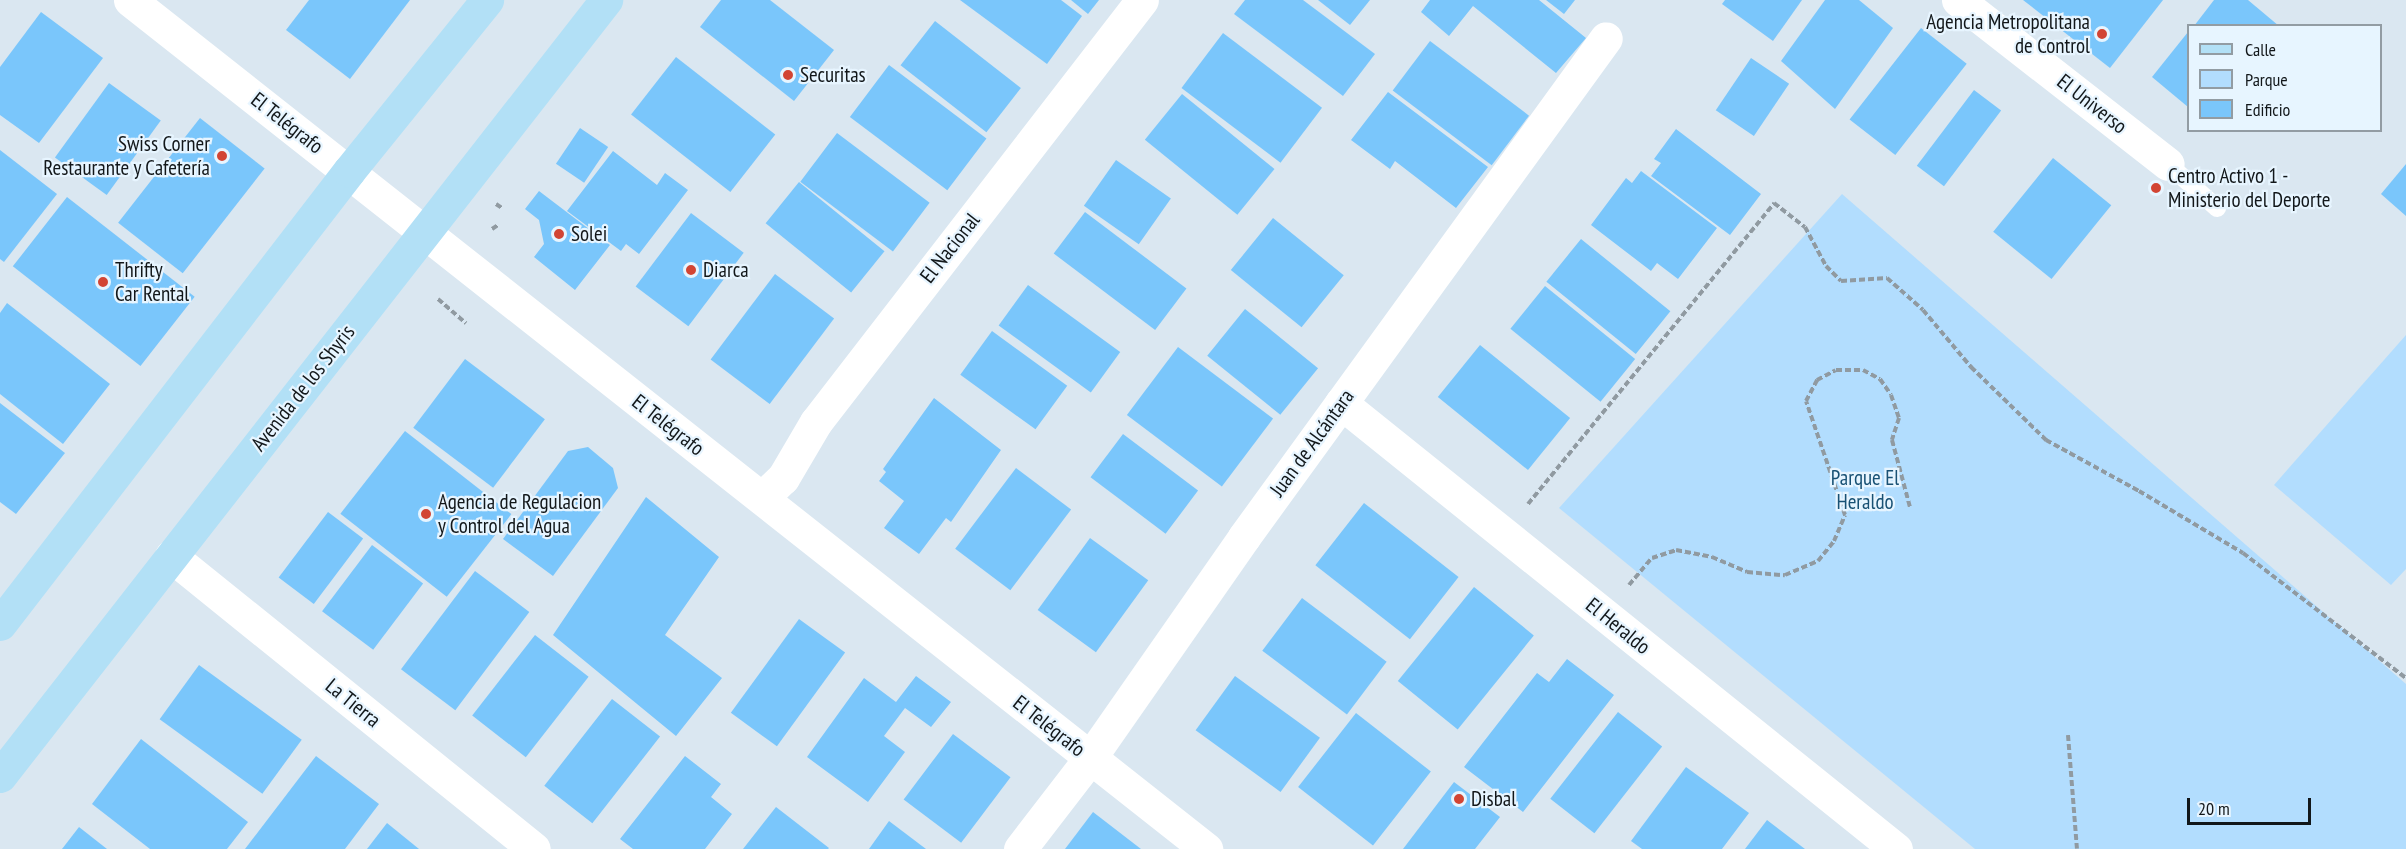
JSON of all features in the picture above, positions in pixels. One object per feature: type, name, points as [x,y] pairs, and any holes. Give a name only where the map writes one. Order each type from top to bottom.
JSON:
[{"type":"main road","points":[[0,624],[349,171],[487,0]]},
{"type":"main road","name":"Avenida de los Shyris","points":[[0,776],[606,0]]},
{"type":"street","name":"El Telégrafo","points":[[130,0],[1206,849]]},
{"type":"street","name":"El Nacional","points":[[762,498],[783,478],[816,422],[1142,0]]},
{"type":"street","name":"El Universo","points":[[1958,0],[2168,164]]},
{"type":"street","name":"Juan de Alcántara","points":[[1020,849],[1090,758],[1341,403],[1606,38]]},
{"type":"street","name":"El Heraldo","points":[[1341,403],[1896,849]]},
{"type":"street","name":"La Tierra","points":[[171,556],[534,849]]},
{"type":"lane","points":[[2168,164],[2217,208]]},
{"type":"path","points":[[1534,509],[1528,505],[1774,202],[1805,227],[1826,266],[1841,281],[1887,278],[1923,310],[1971,367],[2046,440],[2139,491],[2243,553],[2406,678]]},
{"type":"path","points":[[496,204],[502,208]]},
{"type":"path","points":[[492,229],[498,225]]},
{"type":"path","points":[[438,299],[466,323]]},
{"type":"path","points":[[1626,588],[1652,558],[1676,550],[1712,557],[1747,572],[1785,575],[1818,561],[1834,541],[1845,515],[1806,401],[1816,380],[1836,370],[1863,370],[1880,380],[1891,394],[1899,418],[1892,440],[1910,507]]},
{"type":"path","points":[[2068,735],[2077,849]]},
{"type":"green space","name":"Parque El Heraldo","points":[[1842,194],[2406,684],[2406,849],[1975,849],[1559,508]]},
{"type":"green space","points":[[2406,335],[2406,569],[2391,585],[2274,485]]},
{"type":"building","points":[[309,0],[410,0],[350,79],[286,30]]},
{"type":"building","name":"Securitas","points":[[721,0],[770,0],[834,50],[794,101],[700,27]]},
{"type":"building","points":[[960,0],[1061,0],[1082,16],[1047,64]]},
{"type":"building","points":[[1071,0],[1099,0],[1088,14]]},
{"type":"building","points":[[1245,0],[1303,0],[1375,54],[1343,96],[1234,14]]},
{"type":"building","points":[[1318,0],[1370,0],[1350,25]]},
{"type":"building","points":[[1430,0],[1539,0],[1586,38],[1556,73],[1473,6],[1449,36],[1421,12]]},
{"type":"building","points":[[1546,0],[1575,0],[1564,14]]},
{"type":"building","points":[[1725,0],[1802,0],[1773,41],[1722,4]]},
{"type":"building","points":[[1825,0],[1859,0],[1893,28],[1835,109],[1781,61]]},
{"type":"building","name":"Agencia Metropolitana de Control","points":[[2023,0],[2163,0],[2110,68]]},
{"type":"building","points":[[2214,0],[2248,0],[2277,24],[2196,24]]},
{"type":"building","points":[[41,12],[103,58],[39,143],[0,115],[0,67]]},
{"type":"building","points":[[935,21],[1021,88],[986,132],[901,65]]},
{"type":"building","points":[[1921,28],[1967,64],[1895,155],[1850,119]]},
{"type":"building","points":[[1223,33],[1322,108],[1281,163],[1181,88]]},
{"type":"building","points":[[2187,33],[2187,106],[2152,77]]},
{"type":"building","points":[[1430,41],[1529,116],[1492,165],[1393,91]]},
{"type":"building","points":[[676,57],[775,135],[730,192],[631,115]]},
{"type":"building","points":[[1751,58],[1789,84],[1754,136],[1716,110]]},
{"type":"building","points":[[889,65],[986,138],[947,190],[850,117]]},
{"type":"building","points":[[109,83],[161,121],[107,195],[55,157]]},
{"type":"building","points":[[1974,90],[2001,110],[1944,186],[1917,166]]},
{"type":"building","points":[[1388,92],[1488,167],[1456,208],[1395,161],[1390,169],[1351,140]]},
{"type":"building","points":[[1182,94],[1274,169],[1237,215],[1145,140]]},
{"type":"building","points":[[200,118],[265,168],[183,273],[118,223]]},
{"type":"building","points":[[580,128],[608,147],[584,183],[556,164]]},
{"type":"building","points":[[1676,129],[1761,194],[1730,235],[1651,176],[1661,163],[1654,159]]},
{"type":"building","points":[[837,133],[930,203],[893,252],[800,182]]},
{"type":"building","points":[[0,150],[57,194],[4,262],[0,259]]},
{"type":"building","points":[[613,151],[657,185],[665,173],[688,190],[639,254],[626,244],[621,251],[567,211]]},
{"type":"building","points":[[2053,158],[2111,205],[2052,279],[1993,232]]},
{"type":"building","points":[[1116,160],[1171,198],[1139,244],[1084,206]]},
{"type":"building","points":[[2406,164],[2406,216],[2381,194]]},
{"type":"building","points":[[1641,171],[1717,228],[1678,279],[1657,263],[1651,271],[1591,225],[1626,178],[1632,183]]},
{"type":"building","points":[[799,182],[884,251],[851,292],[766,223]]},
{"type":"building","points":[[539,191],[610,245],[575,290],[534,257],[544,244],[539,220],[525,209]]},
{"type":"building","name":"Thrifty Car Rental","points":[[67,197],[195,297],[140,366],[13,266]]},
{"type":"building","points":[[1085,212],[1186,288],[1155,330],[1054,254]]},
{"type":"building","name":"Diarca","points":[[691,213],[744,253],[688,326],[636,286]]},
{"type":"building","points":[[1273,218],[1344,275],[1302,327],[1231,270]]},
{"type":"building","points":[[1581,239],[1670,311],[1636,354],[1546,282]]},
{"type":"building","points":[[775,274],[834,319],[770,404],[711,359]]},
{"type":"building","points":[[1028,285],[1120,352],[1091,392],[999,325]]},
{"type":"building","points":[[1545,286],[1635,359],[1601,402],[1510,329]]},
{"type":"building","points":[[7,303],[110,384],[63,444],[0,394],[0,313]]},
{"type":"building","points":[[1245,309],[1318,368],[1280,415],[1207,356]]},
{"type":"building","points":[[992,331],[1067,386],[1035,429],[960,375]]},
{"type":"building","points":[[1480,345],[1570,418],[1528,470],[1438,397]]},
{"type":"building","points":[[1178,347],[1273,419],[1222,487],[1127,415]]},
{"type":"building","points":[[465,359],[545,419],[493,488],[413,428]]},
{"type":"building","points":[[934,398],[1001,450],[951,522],[946,518],[919,554],[884,528],[904,501],[879,481],[886,472],[883,469]]},
{"type":"building","points":[[0,403],[65,453],[16,514],[0,502]]},
{"type":"building","name":"Agencia de Regulacion y Control del Agua","points":[[405,431],[511,514],[447,597],[340,514]]},
{"type":"building","points":[[1123,434],[1198,491],[1166,534],[1091,477]]},
{"type":"building","points":[[588,447],[613,468],[618,488],[553,576],[503,539],[568,451]]},
{"type":"building","points":[[1016,468],[1071,510],[1010,590],[955,549]]},
{"type":"building","points":[[646,497],[719,557],[665,635],[722,678],[676,736],[553,635]]},
{"type":"building","points":[[1364,503],[1459,577],[1410,639],[1315,565]]},
{"type":"building","points":[[328,512],[363,538],[314,604],[279,577]]},
{"type":"building","points":[[1090,538],[1148,580],[1096,652],[1038,610]]},
{"type":"building","points":[[372,545],[423,584],[373,650],[322,611]]},
{"type":"building","points":[[475,571],[529,612],[455,710],[401,669]]},
{"type":"building","points":[[1474,587],[1534,635],[1458,729],[1398,681]]},
{"type":"building","points":[[1302,598],[1387,662],[1347,715],[1262,651]]},
{"type":"building","points":[[799,619],[845,653],[777,746],[731,713]]},
{"type":"building","points":[[535,635],[589,677],[526,757],[472,715]]},
{"type":"building","points":[[1567,659],[1614,695],[1523,812],[1464,767],[1537,673],[1549,682]]},
{"type":"building","points":[[199,665],[302,740],[262,794],[160,719]]},
{"type":"building","points":[[916,676],[951,702],[931,727],[905,708],[884,736],[905,752],[868,802],[807,757],[864,678],[896,702]]},
{"type":"building","points":[[1235,676],[1320,738],[1281,792],[1196,730]]},
{"type":"building","points":[[612,699],[660,737],[592,823],[544,786]]},
{"type":"building","points":[[1618,712],[1662,746],[1594,833],[1550,799]]},
{"type":"building","points":[[1356,713],[1431,771],[1373,846],[1298,787]]},
{"type":"building","points":[[953,734],[1011,777],[961,843],[904,799]]},
{"type":"building","points":[[141,739],[248,822],[227,849],[150,849],[92,804]]},
{"type":"building","points":[[316,756],[379,804],[345,849],[245,849]]},
{"type":"building","points":[[685,756],[721,784],[711,797],[732,814],[705,849],[633,849],[620,839]]},
{"type":"building","points":[[1686,767],[1749,813],[1722,849],[1642,849],[1631,841]]},
{"type":"building","name":"Disbal","points":[[1454,782],[1500,817],[1475,849],[1403,849]]},
{"type":"building","points":[[776,807],[829,848],[743,849]]},
{"type":"building","points":[[1093,812],[1141,849],[1065,849]]},
{"type":"building","points":[[1767,820],[1805,849],[1745,849]]},
{"type":"building","points":[[889,821],[926,849],[869,849]]},
{"type":"building","points":[[387,823],[419,849],[367,849]]},
{"type":"building","points":[[79,827],[107,849],[62,849]]},
{"type":"place","name":"Agencia Metropolitana de Control","points":[[2102,34]]},
{"type":"place","name":"Securitas","points":[[788,75]]},
{"type":"place","name":"Swiss Corner Restaurante y Cafetería","points":[[222,156]]},
{"type":"place","name":"Centro Activo 1 - Ministerio del Deporte","points":[[2156,188]]},
{"type":"place","name":"Solei","points":[[559,234]]},
{"type":"place","name":"Diarca","points":[[691,270]]},
{"type":"place","name":"Thrifty Car Rental","points":[[103,282]]},
{"type":"place","name":"Agencia de Regulacion y Control del Agua","points":[[426,514]]},
{"type":"place","name":"Disbal","points":[[1459,799]]}]
